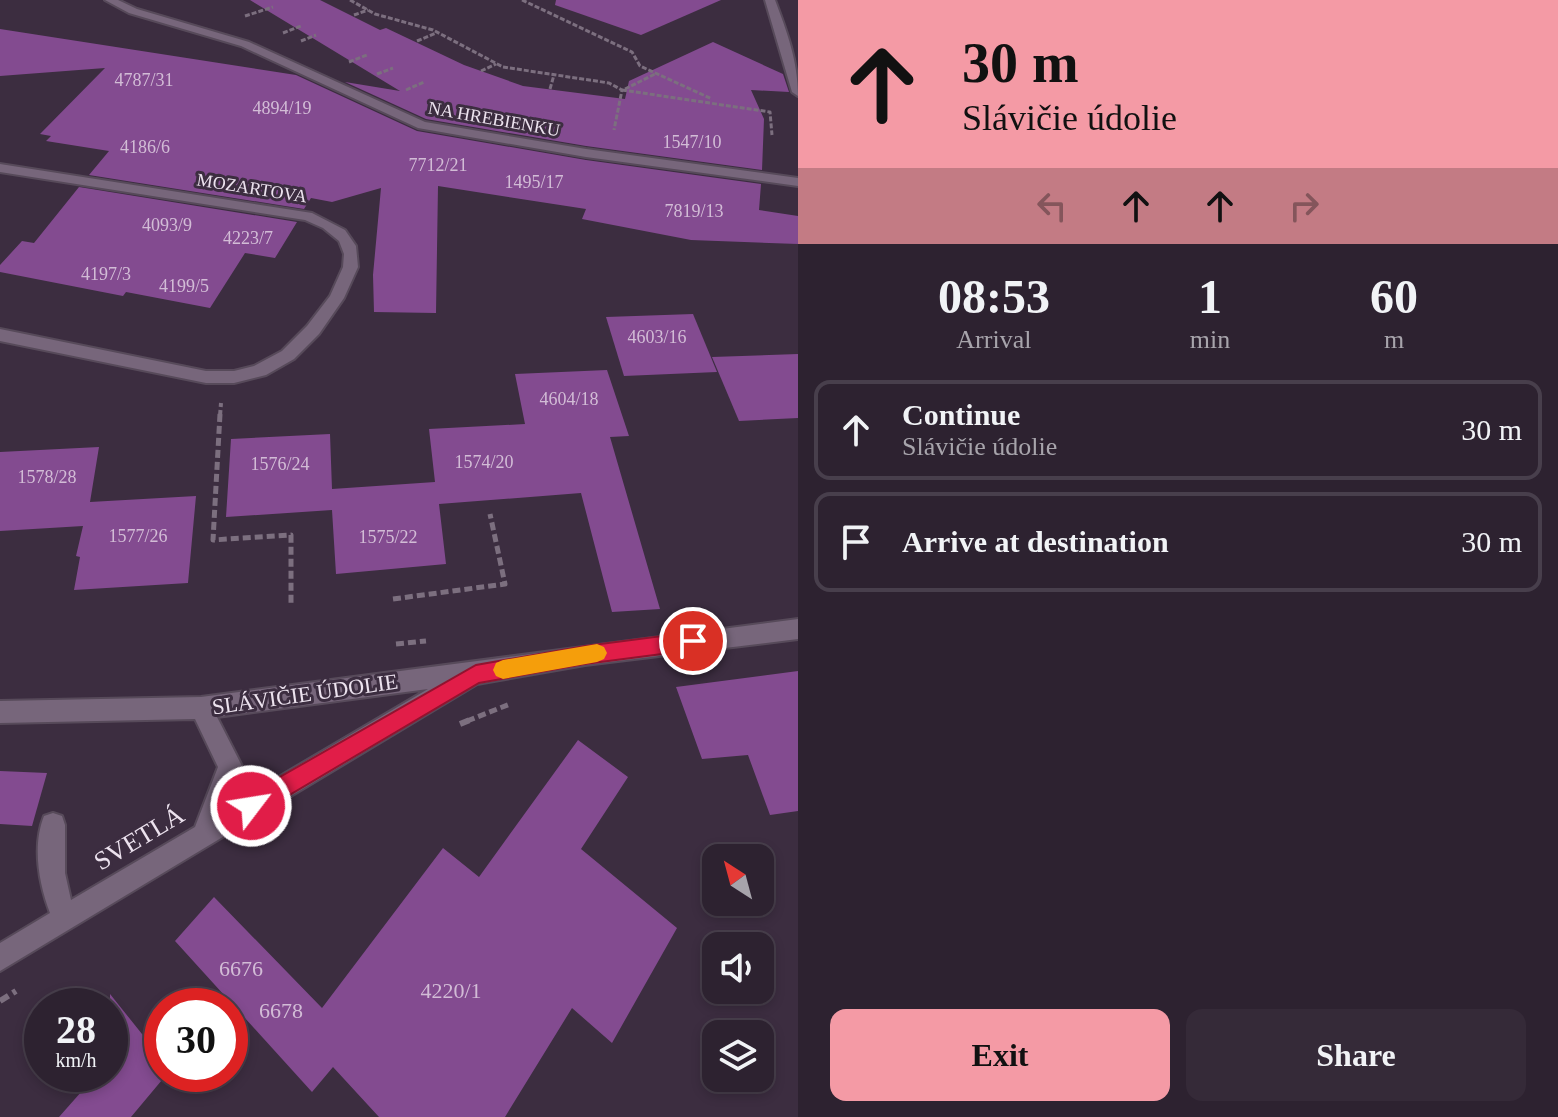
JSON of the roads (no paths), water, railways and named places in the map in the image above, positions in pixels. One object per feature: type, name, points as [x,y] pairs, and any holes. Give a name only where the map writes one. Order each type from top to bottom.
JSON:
[{"type":"street","name":"NA HREBIENKU","points":[[110,0],[133,11],[245,44],[422,125],[586,153],[798,182]]},
{"type":"street","points":[[770,0],[798,92]]},
{"type":"street","name":"MOZARTOVA","points":[[0,168],[307,216],[338,230],[351,252],[350,265],[335,299],[311,335],[290,355],[264,369],[238,377],[206,377],[0,335]]},
{"type":"street","name":"SLÁVIČIE ÚDOLIE","points":[[0,712],[201,708],[798,629]]},
{"type":"street","name":"SVETLÁ","points":[[0,958],[476,674]]},
{"type":"street","points":[[201,708],[230,766],[204,834]]},
{"type":"street","points":[[53,825],[50,855],[52,887],[65,919]]}]
